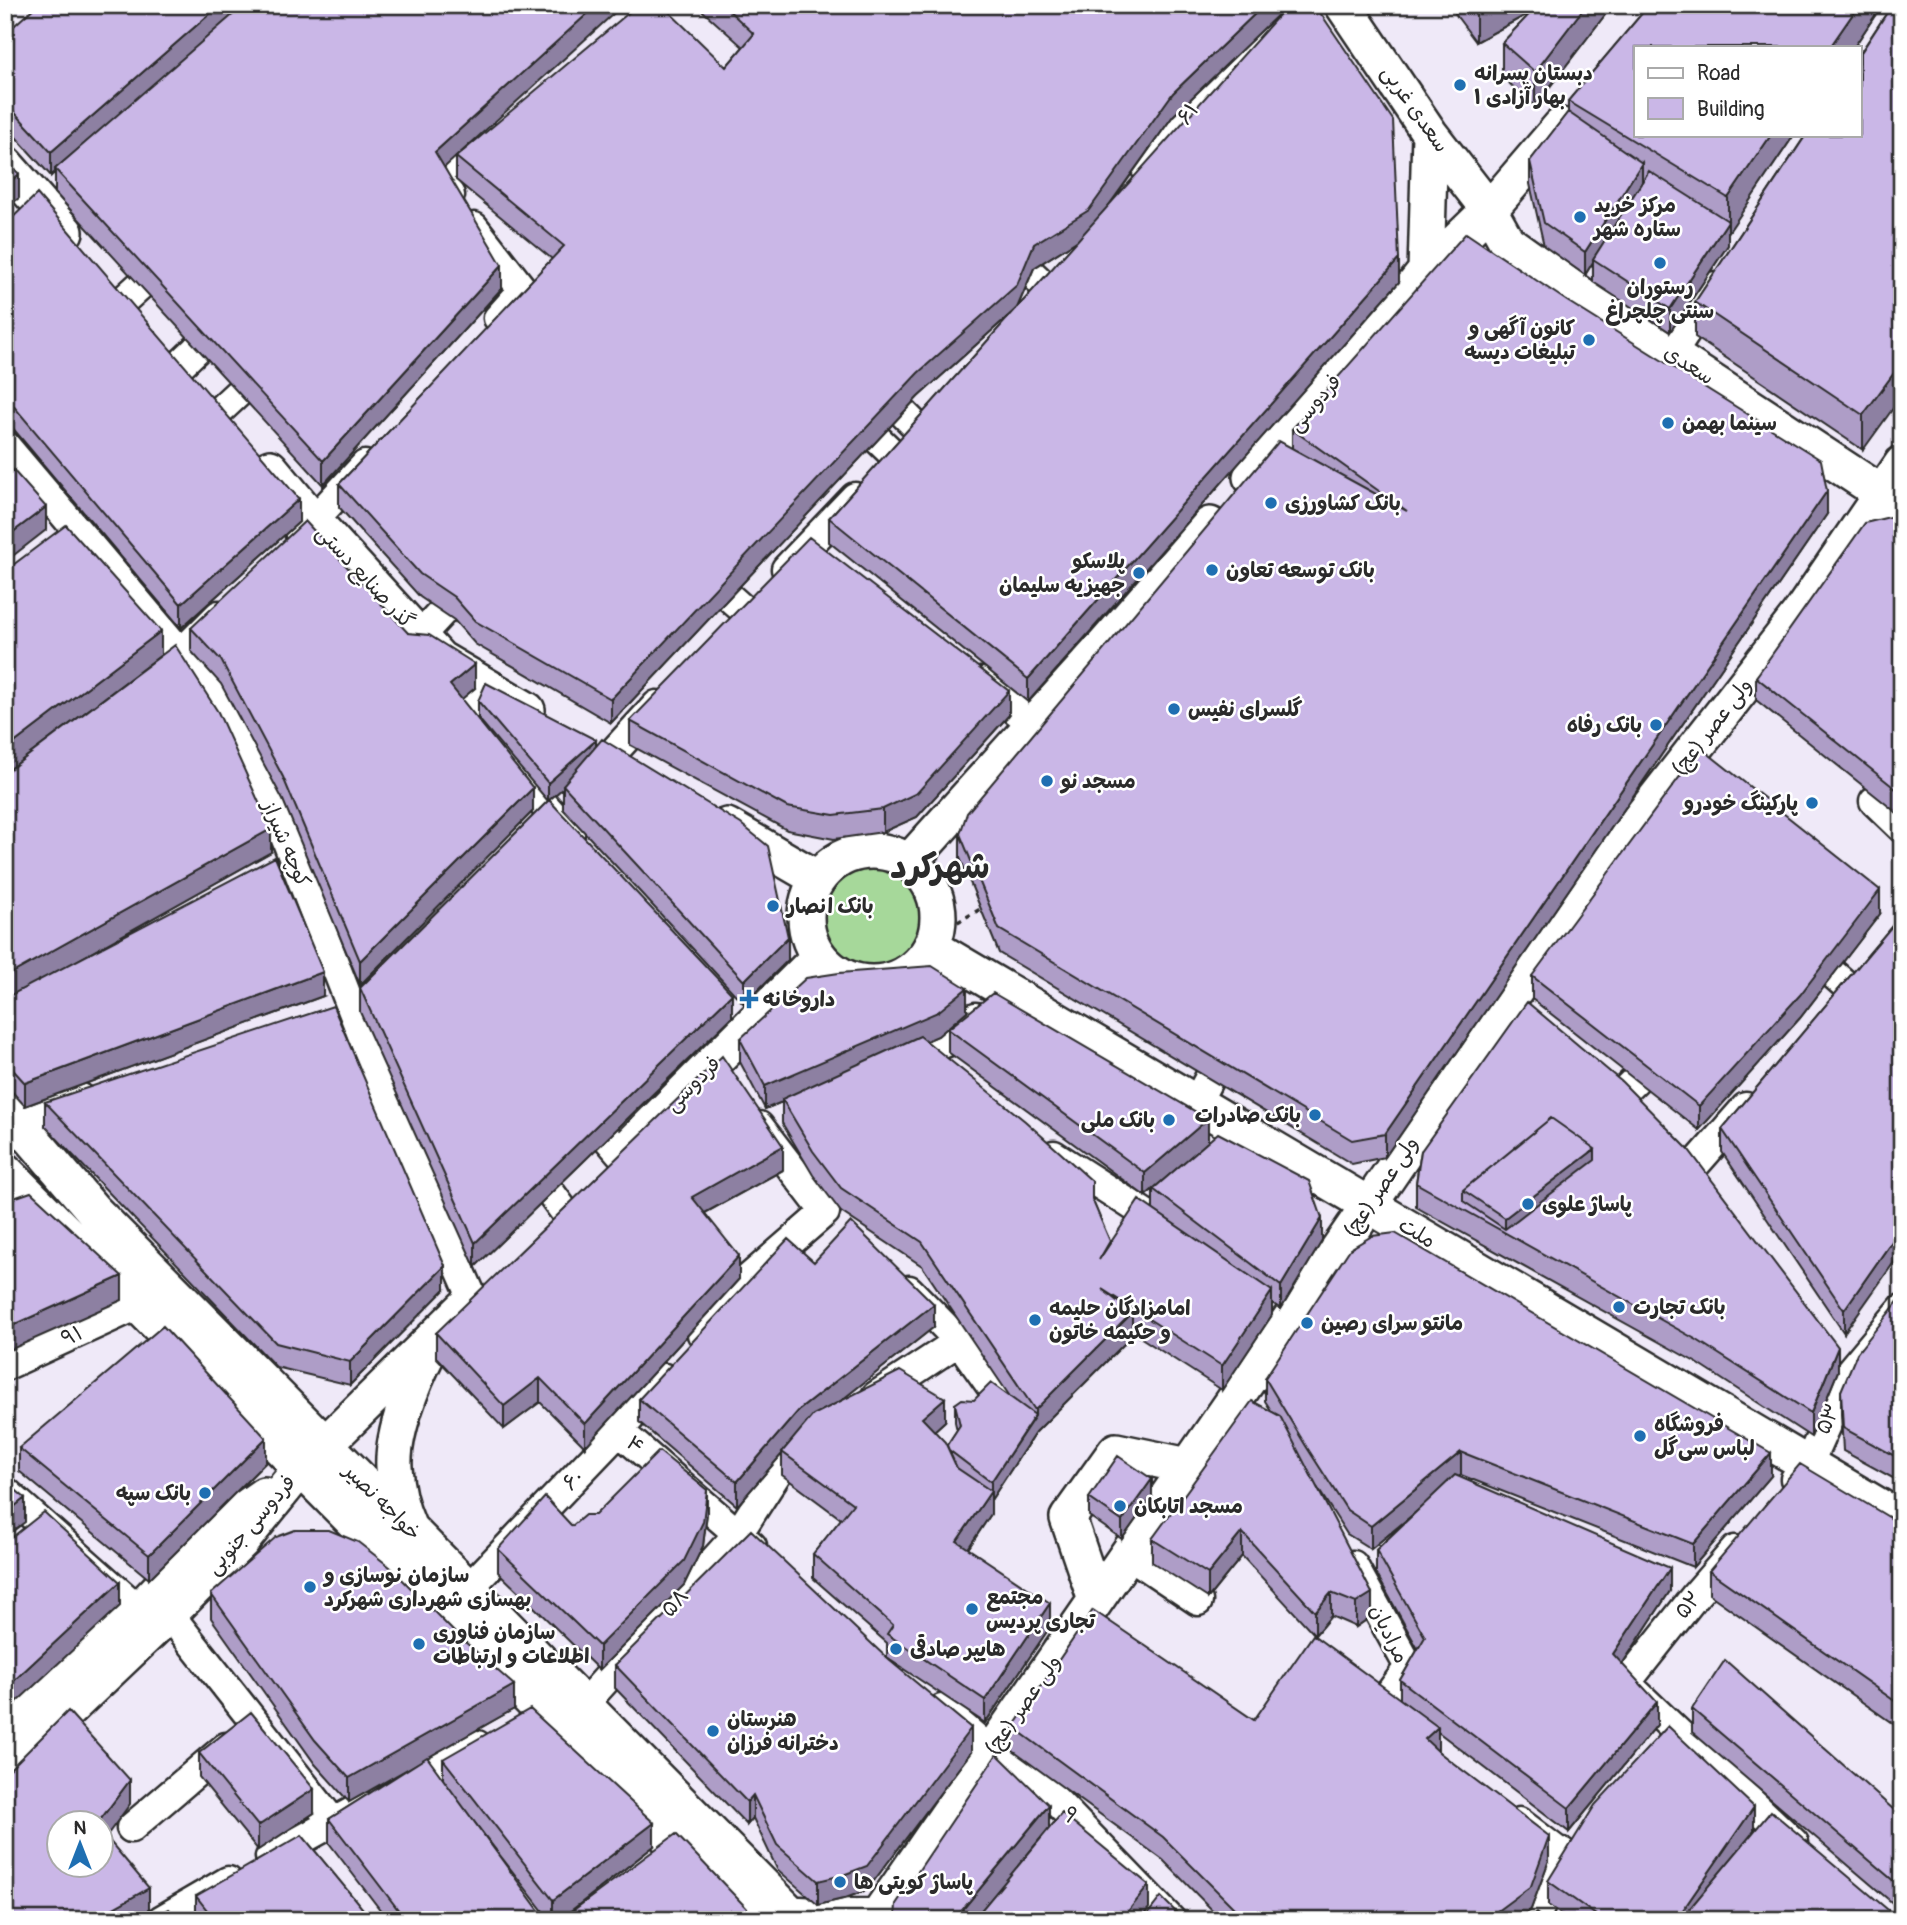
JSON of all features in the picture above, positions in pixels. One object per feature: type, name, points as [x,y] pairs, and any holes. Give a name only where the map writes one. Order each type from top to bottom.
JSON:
[{"type":"main road","name":"سعدی غربی","points":[[1345,6],[1430,134],[1489,211]]},
{"type":"main road","name":"فردوسی","points":[[909,862],[1034,725],[1065,666],[1116,653],[1153,574],[1208,546],[1270,457],[1321,374],[1379,311],[1489,211],[1584,98]]},
{"type":"main road","points":[[1426,271],[1430,134]]},
{"type":"main road","name":"گذر صنایع دستی","points":[[5,164],[43,203],[314,521],[440,659],[549,722]]},
{"type":"main road","name":"سعدی","points":[[1489,211],[1507,242],[1590,318],[1672,354],[1892,500]]},
{"type":"main road","name":"ولی عصر (عج)","points":[[877,1919],[1188,1466],[1247,1406],[1369,1205],[1521,1004],[1568,888],[1810,623],[1892,500],[1902,464]]},
{"type":"main road","points":[[701,811],[818,879]]},
{"type":"main road","points":[[870,851],[891,853],[909,862],[923,875],[933,891],[938,910],[938,928],[918,965],[900,978],[878,983],[856,982],[835,972],[819,957],[810,943],[806,926],[808,902],[818,879],[832,864],[850,855],[870,851]]},
{"type":"main road","name":"ملت","points":[[933,941],[999,986],[1196,1103],[1233,1138],[1369,1205],[1902,1520]]},
{"type":"main road","name":"فردوسی","points":[[583,1192],[749,1095],[819,957]]},
{"type":"main road","name":"خواجه نصیر","points":[[11,1113],[93,1210],[189,1288],[325,1445],[583,1704],[772,1913]]},
{"type":"main road","name":"خواجه نصیر","points":[[5,1171],[18,1202],[138,1305],[395,1563],[518,1724],[665,1853],[772,1913]]},
{"type":"main road","points":[[301,1468],[500,1272]]},
{"type":"main road","points":[[409,1529],[401,1509],[394,1466],[396,1445],[401,1417],[420,1367],[435,1338]]},
{"type":"main road","points":[[1096,1600],[1068,1518],[1115,1451],[1188,1466]]},
{"type":"main road","name":"فردوسی جنوبی","points":[[5,1734],[154,1612],[225,1558],[301,1468]]},
{"type":"main road","name":"فردوسی جنوبی","points":[[5,1770],[154,1612],[217,1528],[301,1468]]},
{"type":"main road","points":[[328,1536],[338,1536],[395,1563]]},
{"type":"main road","points":[[225,1558],[283,1538]]},
{"type":"main road","points":[[772,1913],[877,1919]]},
{"type":"street","name":"۶۱","points":[[1135,185],[1160,131],[1236,53],[1294,5]]},
{"type":"street","points":[[478,341],[523,290],[425,185],[508,116]]},
{"type":"street","points":[[106,278],[191,241]]},
{"type":"street","points":[[1005,249],[1050,291]]},
{"type":"street","points":[[1644,384],[1672,354],[1732,262]]},
{"type":"street","points":[[181,364],[247,300]]},
{"type":"street","points":[[235,426],[288,348]]},
{"type":"street","points":[[692,564],[737,621],[821,553],[826,510],[880,470],[928,419],[857,367]]},
{"type":"street","points":[[868,430],[880,470]]},
{"type":"street","name":"کوچه شیراز","points":[[5,445],[67,540],[181,653],[215,722],[294,826],[283,869],[320,897],[352,1003],[401,1135],[473,1299]]},
{"type":"street","points":[[286,549],[378,451]]},
{"type":"street","points":[[420,636],[483,581]]},
{"type":"street","points":[[126,694],[181,653],[238,596]]},
{"type":"street","points":[[959,664],[1034,725]]},
{"type":"street","points":[[489,688],[464,715],[543,821],[587,852]]},
{"type":"street","points":[[608,756],[673,689]]},
{"type":"street","points":[[1874,801],[1902,828]]},
{"type":"street","points":[[1789,936],[1840,999],[1868,967]]},
{"type":"street","points":[[873,1074],[934,1060],[961,1036],[999,986]]},
{"type":"street","points":[[1196,1103],[1229,1026]]},
{"type":"street","points":[[1622,1092],[1680,1037]]},
{"type":"street","points":[[11,1113],[107,1088]]},
{"type":"street","points":[[1695,1166],[1759,1092]]},
{"type":"street","name":"۴","points":[[749,1095],[835,1220],[749,1278],[695,1351],[619,1431],[770,1561]]},
{"type":"street","points":[[575,1102],[583,1192]]},
{"type":"street","points":[[1030,1139],[1154,1205],[1186,1246]]},
{"type":"street","points":[[522,1155],[583,1192]]},
{"type":"street","points":[[893,1273],[959,1341],[1004,1406]]},
{"type":"street","name":"۹۱","points":[[5,1366],[138,1305]]},
{"type":"street","name":"۵۳","points":[[1808,1465],[1842,1360],[1902,1309]]},
{"type":"street","name":"۵۸","points":[[583,1704],[738,1534],[788,1456],[959,1341]]},
{"type":"street","name":"۶۰","points":[[468,1589],[619,1431]]},
{"type":"street","points":[[1782,1495],[1808,1465]]},
{"type":"street","points":[[5,1491],[34,1534],[154,1612],[255,1722],[333,1822]]},
{"type":"street","name":"۵۲","points":[[1747,1535],[1626,1683],[1662,1735],[1763,1831],[1812,1861]]},
{"type":"street","name":"مرادیان","points":[[1340,1542],[1370,1567],[1409,1667],[1376,1712],[1407,1736]]},
{"type":"street","points":[[1128,1554],[1198,1601]]},
{"type":"street","points":[[1670,1585],[1695,1596]]},
{"type":"street","points":[[928,1697],[994,1746]]},
{"type":"street","points":[[131,1828],[255,1722]]},
{"type":"street","points":[[168,1918],[305,1851],[333,1822],[428,1783],[518,1724]]},
{"type":"street","name":"۹","points":[[994,1746],[1062,1826],[1161,1916]]},
{"type":"street","points":[[1499,1807],[1569,1844],[1535,1920]]},
{"type":"path","points":[[933,941],[984,907]]},
{"type":"green space","points":[[873,868],[892,872],[908,883],[919,899],[923,918],[919,937],[908,953],[892,964],[873,968],[854,964],[838,953],[827,937],[823,918],[827,899],[838,883],[854,872]]},
{"type":"building","points":[[37,5],[220,5],[51,152],[5,102],[5,34]]},
{"type":"building","points":[[244,5],[597,5],[435,152],[502,265],[323,461],[55,169]]},
{"type":"building","points":[[638,5],[662,5],[726,67],[754,34],[723,5],[1264,5],[1173,93],[1089,210],[1034,244],[1017,285],[918,373],[611,699],[475,621],[454,597],[420,574],[339,484],[564,246],[456,157]]},
{"type":"building","points":[[1288,5],[1315,5],[1393,120],[1399,259],[1028,679],[829,518]]},
{"type":"building","points":[[1538,5],[1586,5],[1535,72],[1502,43]]},
{"type":"building","points":[[1649,5],[1859,5],[1831,46],[1634,46],[1634,136],[1770,136],[1728,198],[1568,101]]},
{"type":"building","points":[[1892,5],[1902,5],[1902,362],[1863,415],[1695,302],[1805,136],[1862,136],[1862,51]]},
{"type":"building","name":"مرکز خرید ستاره شهر","points":[[1568,112],[1642,163],[1585,252],[1544,223],[1530,161]]},
{"type":"building","points":[[5,159],[19,174],[5,186]]},
{"type":"building","name":"رستوران سنتی چلچراغ","points":[[1649,171],[1728,221],[1670,309],[1593,259]]},
{"type":"building","points":[[37,194],[299,499],[181,604],[5,396],[5,225]]},
{"type":"building","points":[[1466,233],[1567,301],[1821,460],[1827,491],[1385,1134],[1352,1140],[999,929],[960,834],[967,813],[1279,441],[1407,511],[1292,429]]},
{"type":"building","points":[[5,461],[46,507],[5,538]]},
{"type":"building","points":[[1902,514],[1902,794],[1756,677],[1865,523]]},
{"type":"building","points":[[305,521],[408,633],[429,635],[475,664],[450,685],[533,788],[360,961],[283,777],[221,660],[191,628]]},
{"type":"building","points":[[66,525],[161,631],[5,750],[5,571]]},
{"type":"building","points":[[809,537],[1009,691],[917,793],[883,809],[834,815],[787,807],[630,721]]},
{"type":"building","points":[[175,645],[218,712],[271,829],[5,977],[5,773]]},
{"type":"building","points":[[486,683],[596,740],[548,783],[478,701]]},
{"type":"building","points":[[602,739],[741,824],[768,846],[788,937],[744,981],[563,785]]},
{"type":"building","points":[[1701,748],[1880,890],[1800,995],[1699,1106],[1532,976]]},
{"type":"building","points":[[549,800],[732,994],[475,1243],[360,988]]},
{"type":"building","points":[[275,857],[323,972],[25,1083],[5,1061],[5,998]]},
{"type":"building","points":[[1902,914],[1902,1227],[1844,1310],[1722,1129]]},
{"type":"building","points":[[932,966],[967,988],[938,1012],[765,1086],[740,1039],[806,978]]},
{"type":"building","points":[[993,993],[1208,1119],[1145,1173],[948,1029]]},
{"type":"building","points":[[1527,1002],[1622,1082],[1689,1150],[1838,1347],[1811,1413],[1697,1340],[1416,1183],[1421,1151]],"holes":[[[1551,1118],[1595,1149],[1595,1160],[1505,1229],[1463,1201],[1463,1190]]]},
{"type":"building","points":[[333,1006],[445,1266],[350,1362],[276,1343],[45,1102]]},
{"type":"building","points":[[920,1036],[1025,1121],[1092,1181],[1092,1199],[1110,1241],[1099,1260],[1139,1200],[1272,1291],[1222,1366],[1102,1289],[1132,1313],[1035,1410],[922,1242],[841,1188],[813,1151],[782,1099]]},
{"type":"building","points":[[722,1056],[783,1146],[692,1197],[739,1256],[585,1424],[540,1378],[504,1406],[436,1333]]},
{"type":"building","points":[[1551,1118],[1595,1149],[1505,1218],[1463,1190]]},
{"type":"building","points":[[1218,1133],[1309,1181],[1322,1218],[1281,1286],[1153,1189]]},
{"type":"building","points":[[31,1192],[122,1276],[5,1329],[5,1201]]},
{"type":"building","points":[[851,1222],[934,1304],[799,1410],[737,1482],[639,1399],[788,1239],[814,1262]]},
{"type":"building","points":[[1395,1233],[1771,1453],[1693,1544],[1461,1452],[1371,1526],[1347,1510],[1265,1378],[1350,1249],[1372,1236]]},
{"type":"building","points":[[1900,1299],[1902,1460],[1843,1428],[1841,1391],[1857,1353]]},
{"type":"building","points":[[163,1326],[266,1438],[149,1555],[19,1448]]},
{"type":"building","points":[[900,1371],[945,1398],[922,1418],[945,1442],[957,1468],[991,1491],[957,1541],[1050,1603],[985,1700],[887,1634],[893,1625],[813,1554],[853,1504],[782,1452],[813,1415]]},
{"type":"building","points":[[991,1383],[1035,1415],[991,1482],[949,1450],[947,1445],[960,1425],[955,1404],[962,1399],[974,1400]]},
{"type":"building","points":[[1252,1401],[1280,1416],[1372,1593],[1356,1603],[1331,1593],[1315,1612],[1242,1532],[1208,1574],[1152,1539]]},
{"type":"building","points":[[659,1451],[707,1490],[703,1522],[684,1561],[599,1646],[498,1549],[545,1497],[572,1526],[585,1515],[595,1515]]},
{"type":"building","points":[[1118,1456],[1152,1479],[1122,1521],[1089,1498]]},
{"type":"building","points":[[1800,1464],[1902,1525],[1902,1706],[1709,1571]]},
{"type":"building","points":[[1455,1475],[1670,1568],[1613,1654],[1657,1702],[1569,1808],[1400,1680],[1425,1637],[1376,1550]]},
{"type":"building","points":[[5,1481],[25,1498],[5,1514]]},
{"type":"building","points":[[44,1512],[120,1582],[5,1689],[5,1543]]},
{"type":"building","points":[[295,1530],[329,1530],[358,1542],[390,1567],[456,1634],[514,1685],[349,1778],[315,1740],[211,1594],[276,1537]]},
{"type":"building","points":[[751,1530],[889,1660],[971,1728],[867,1866],[818,1881],[777,1845],[753,1795],[747,1802],[615,1665]]},
{"type":"building","points":[[1093,1610],[1254,1720],[1313,1635],[1438,1727],[1425,1739],[1549,1836],[1531,1886],[1485,1920],[1235,1920],[1230,1914],[1235,1909],[1163,1837],[1013,1727]]},
{"type":"building","points":[[1725,1660],[1902,1817],[1902,1888],[1692,1709]]},
{"type":"building","points":[[530,1709],[654,1823],[553,1900],[443,1759]]},
{"type":"building","points":[[68,1711],[130,1780],[108,1810],[46,1810],[46,1880],[116,1880],[116,1849],[149,1888],[92,1920],[5,1920],[5,1774]]},
{"type":"building","points":[[251,1712],[314,1789],[258,1826],[199,1753]]},
{"type":"building","points":[[1668,1726],[1754,1807],[1676,1920],[1603,1920],[1548,1881],[1595,1805]]},
{"type":"building","points":[[997,1754],[1049,1805],[954,1920],[895,1920],[896,1904]]},
{"type":"building","points":[[427,1757],[543,1916],[538,1920],[406,1920],[329,1819]]},
{"type":"building","points":[[1771,1811],[1900,1920],[1680,1920]]},
{"type":"building","points":[[1062,1813],[1149,1885],[1121,1920],[973,1920]]},
{"type":"building","points":[[676,1834],[758,1920],[571,1920],[567,1915]]},
{"type":"building","points":[[302,1835],[372,1920],[215,1920],[196,1896]]},
{"type":"building","points":[[1161,1897],[1184,1920],[1143,1920]]},
{"type":"building","points":[[169,1909],[178,1920],[150,1920]]},
{"type":"building","points":[[1536,1913],[1544,1920],[1528,1920]]},
{"type":"place","name":"دبستان پسرانه بهار آزادی ۱","points":[[1460,85]]},
{"type":"place","name":"مرکز خرید ستاره شهر","points":[[1580,217]]},
{"type":"place","name":"رستوران سنتی چلچراغ","points":[[1660,263]]},
{"type":"place","name":"کانون آگهی و تبلیغات دیسه","points":[[1589,340]]},
{"type":"place","name":"سینما بهمن","points":[[1668,423]]},
{"type":"place","name":"بانک کشاورزی","points":[[1271,503]]},
{"type":"place","name":"بانک توسعه تعاون","points":[[1212,570]]},
{"type":"place","name":"پلاسکو جهیزیه سلیمان","points":[[1139,573]]},
{"type":"place","name":"گلسرای نفیس","points":[[1174,709]]},
{"type":"place","name":"بانک رفاه","points":[[1656,725]]},
{"type":"place","name":"مسجد نو","points":[[1047,781]]},
{"type":"place","name":"پارکینگ خودرو","points":[[1812,803]]},
{"type":"place","name":"بانک انصار","points":[[773,906]]},
{"type":"place","name":"داروخانه","points":[[749,999]]},
{"type":"place","name":"بانک صادرات","points":[[1315,1115]]},
{"type":"place","name":"بانک ملی","points":[[1169,1120]]},
{"type":"place","name":"پاساژ علوی","points":[[1528,1204]]},
{"type":"place","name":"بانک تجارت","points":[[1619,1307]]},
{"type":"place","name":"امامزادگان حلیمه و حکیمه خاتون","points":[[1035,1320]]},
{"type":"place","name":"مانتو سرای رصین","points":[[1307,1323]]},
{"type":"place","name":"فروشگاه لباس سی‌گل","points":[[1640,1436]]},
{"type":"place","name":"بانک سپه","points":[[205,1493]]},
{"type":"place","name":"مسجد اتابکان","points":[[1120,1506]]},
{"type":"place","name":"سازمان نوسازی و بهسازی شهرداری شهرکرد","points":[[310,1587]]},
{"type":"place","name":"مجتمع تجاری پردیس","points":[[972,1609]]},
{"type":"place","name":"سازمان فناوری اطلاعات و ارتباطات","points":[[419,1644]]},
{"type":"place","name":"هایپر صادقی","points":[[896,1649]]},
{"type":"place","name":"هنرستان دخترانه فرزان","points":[[713,1731]]},
{"type":"place","name":"پاساژ کویتی ها","points":[[840,1882]]},
{"type":"district","name":"شهرکرد","points":[[940,867]]}]
